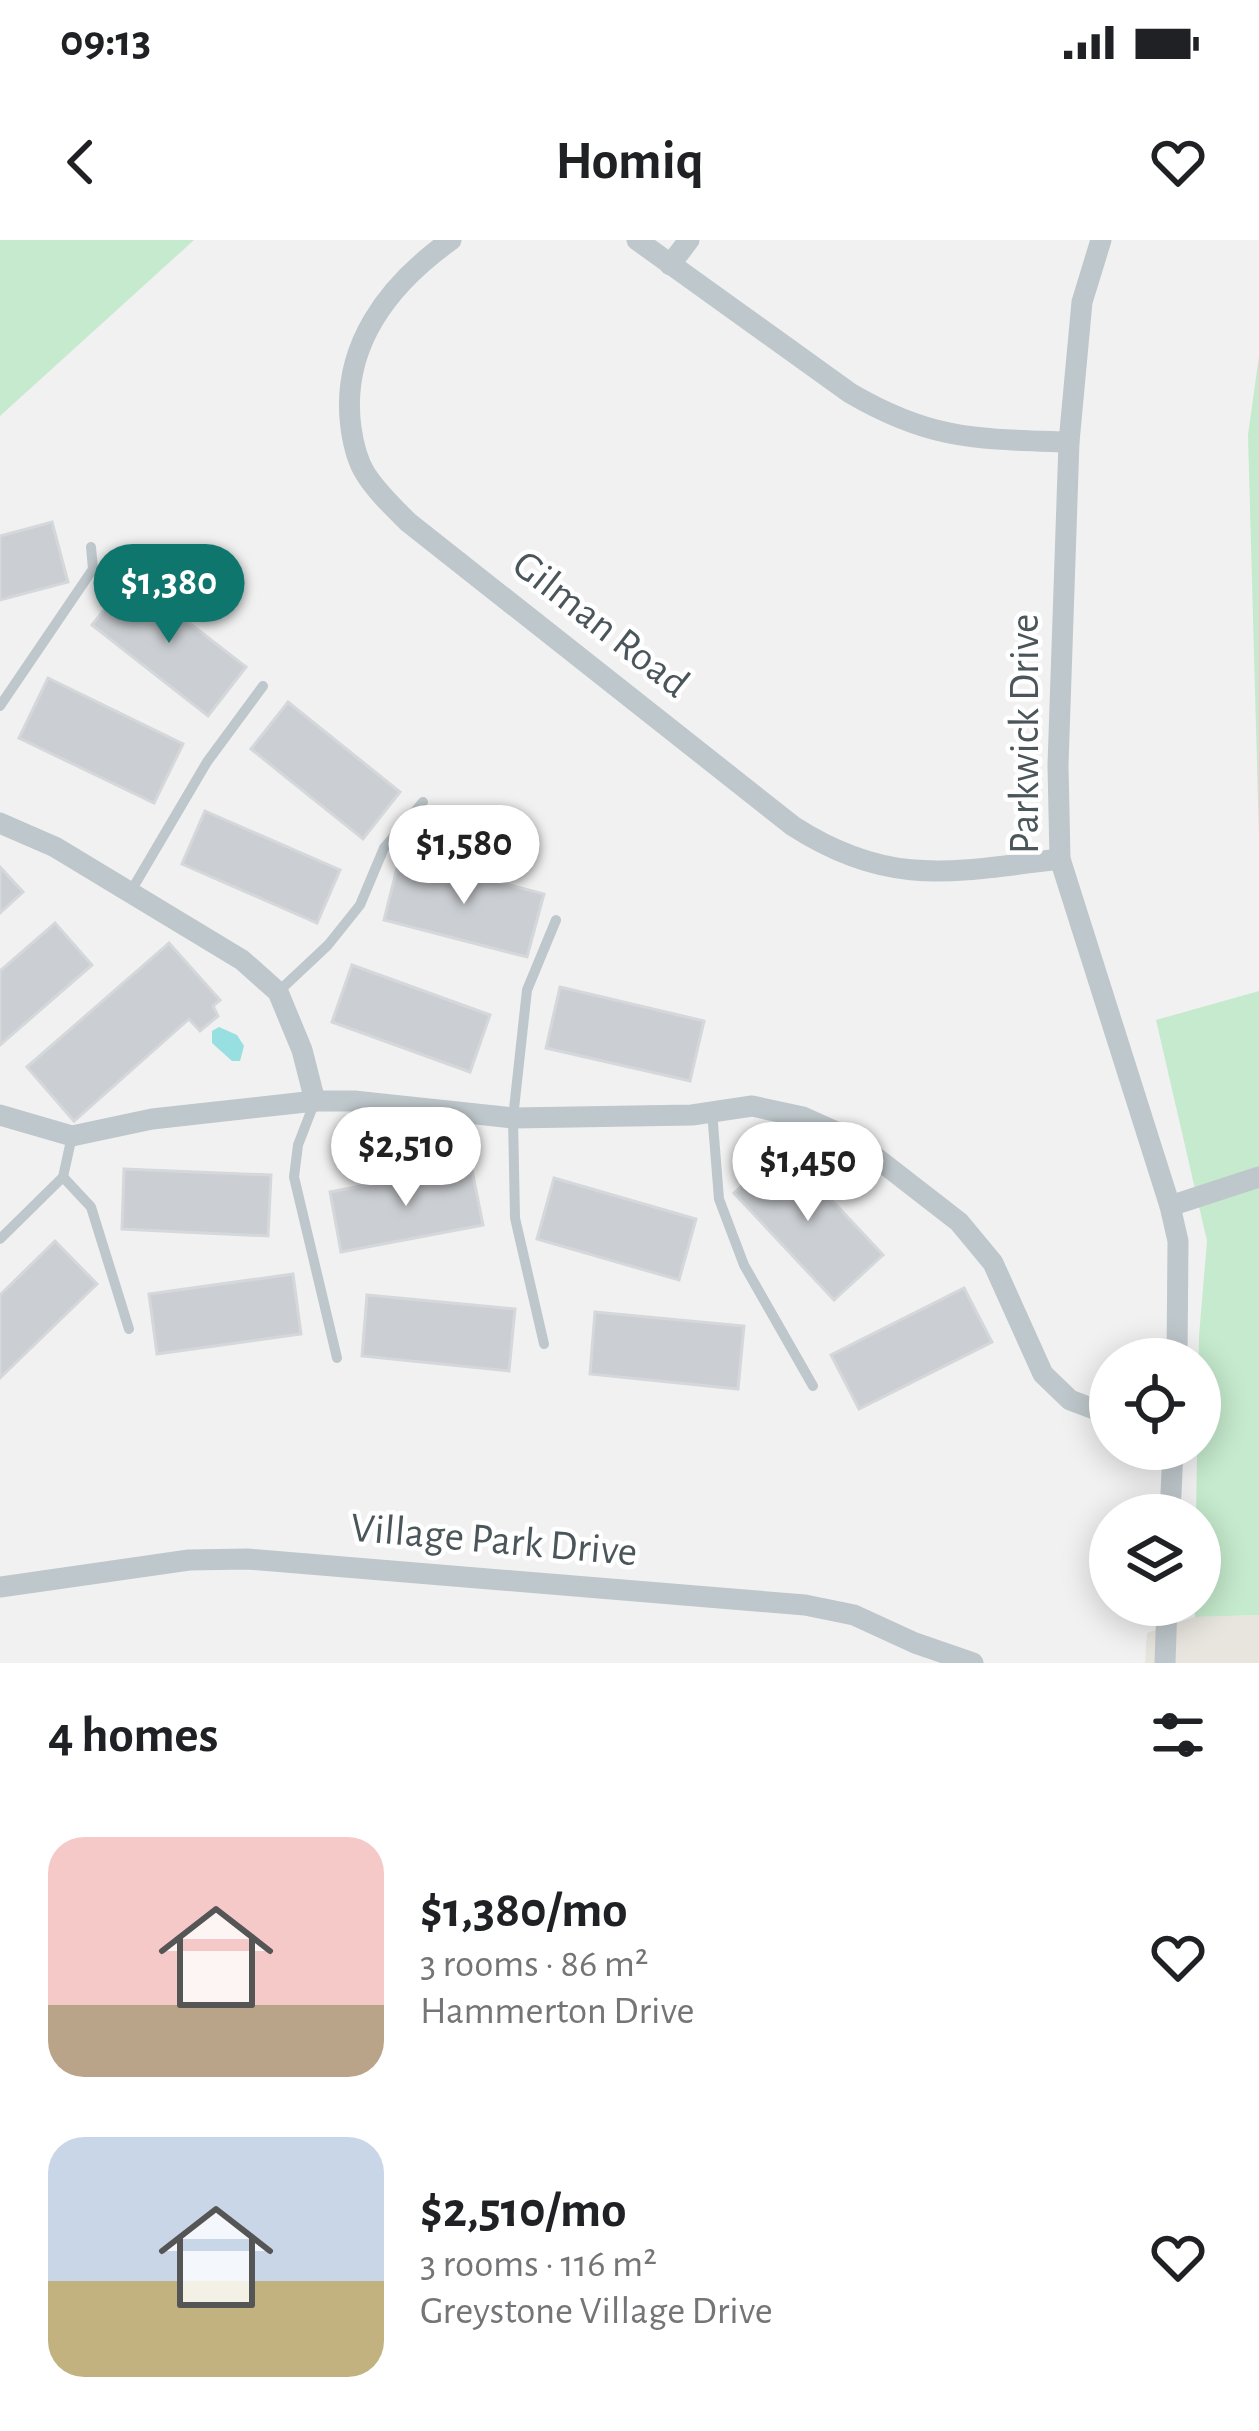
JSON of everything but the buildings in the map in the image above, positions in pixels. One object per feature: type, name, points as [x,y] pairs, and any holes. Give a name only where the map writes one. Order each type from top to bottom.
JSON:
[{"type":"street","name":"Gilman Road","points":[[451,240],[400,285],[377,313],[359,340],[350,372],[353,439],[363,471],[385,499],[793,826],[830,850],[871,865],[918,872],[1060,859]]},
{"type":"street","points":[[637,240],[850,393],[888,415],[965,438],[1069,442]]},
{"type":"street","points":[[670,265],[689,240]]},
{"type":"street","name":"Parkwick Drive","points":[[1101,240],[1082,302],[1069,442],[1058,765],[1060,859],[1170,1206],[1178,1241],[1177,1338]]},
{"type":"street","points":[[0,823],[55,847],[211,938],[278,992],[302,1050],[315,1101]]},
{"type":"street","points":[[0,1115],[72,1136],[152,1119],[315,1101],[513,1118],[712,1112],[752,1106],[803,1117],[852,1139],[959,1222],[993,1263],[1043,1374],[1070,1400],[1089,1407]]},
{"type":"street","points":[[1170,1206],[1259,1177]]},
{"type":"street","name":"Village Park Drive","points":[[0,1587],[188,1561],[248,1559],[805,1605],[854,1616],[973,1663]]},
{"type":"street","points":[[1165,1663],[1166,1626]]},
{"type":"lane","points":[[0,706],[94,569],[91,547]]},
{"type":"lane","points":[[130,891],[208,762],[263,686]]},
{"type":"lane","points":[[278,992],[328,945],[360,905],[384,848],[423,802]]},
{"type":"lane","points":[[544,1343],[514,1218],[513,1118],[527,990],[556,920]]},
{"type":"lane","points":[[315,1101],[298,1145],[294,1177],[337,1358]]},
{"type":"lane","points":[[712,1112],[718,1199],[744,1265],[813,1386]]},
{"type":"lane","points":[[0,1239],[63,1177],[72,1136]]},
{"type":"lane","points":[[63,1177],[91,1208],[129,1329]]},
{"type":"shaded area","points":[[1259,1615],[1259,1663],[1145,1663],[1147,1633],[1168,1626],[1221,1626],[1221,1616]]},
{"type":"green space","points":[[0,240],[194,240],[0,416]]},
{"type":"green space","points":[[1259,356],[1259,837],[1248,435]]},
{"type":"green space","points":[[1259,991],[1259,1615],[1221,1616],[1221,1494],[1196,1494],[1197,1470],[1221,1470],[1221,1338],[1199,1338],[1207,1241],[1156,1020]]},
{"type":"water","points":[[219,1027],[237,1035],[244,1046],[240,1061],[232,1061],[212,1043],[212,1031]]}]
